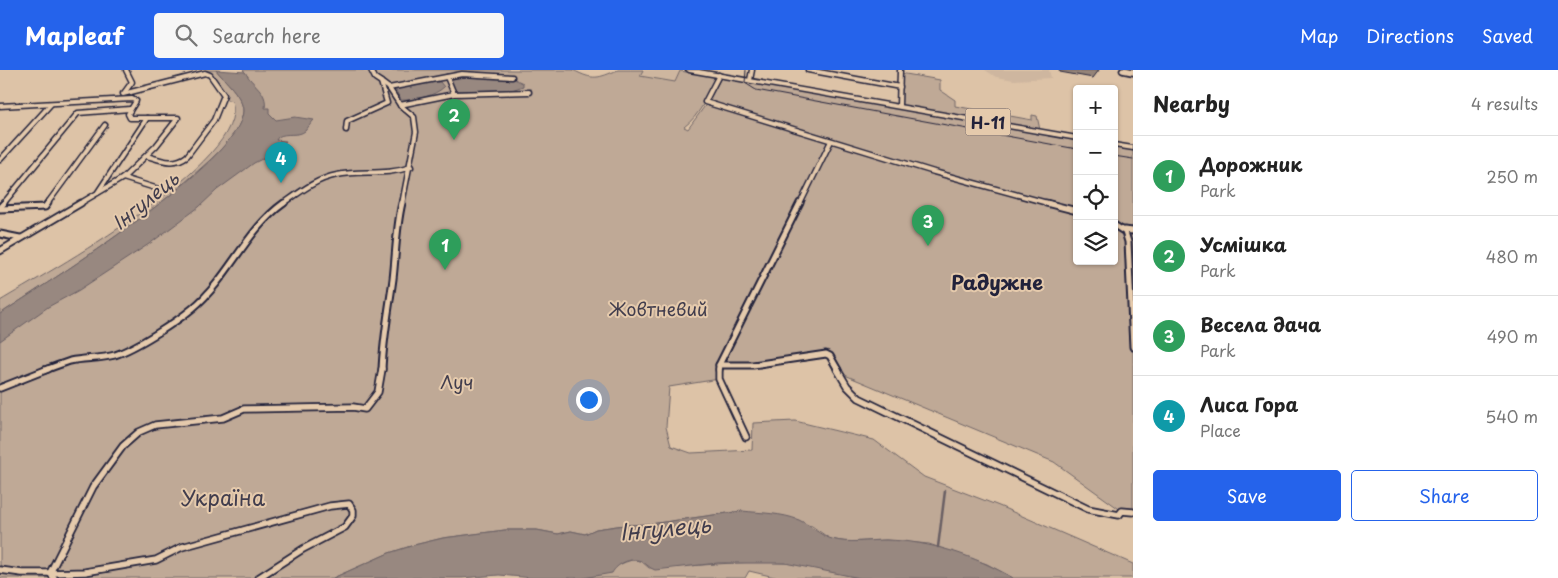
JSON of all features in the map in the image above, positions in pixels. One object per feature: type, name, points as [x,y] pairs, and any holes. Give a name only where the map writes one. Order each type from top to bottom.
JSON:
[{"type":"main road","name":"Н-11","points":[[689,70],[717,73],[1073,137]]},
{"type":"main road","points":[[1118,146],[1133,148]]},
{"type":"street","points":[[118,100],[132,82],[126,70]]},
{"type":"street","points":[[52,576],[84,504],[112,458],[138,431],[153,425],[228,417],[244,409],[353,407],[365,409],[371,403],[381,382],[383,346],[393,276],[397,224],[411,167],[416,120],[412,114],[400,105],[389,88],[375,78],[371,70]]},
{"type":"street","points":[[750,80],[752,70]]},
{"type":"street","points":[[808,70],[900,87]]},
{"type":"street","points":[[899,106],[900,70]]},
{"type":"street","points":[[1123,70],[1133,72]]},
{"type":"street","points":[[123,94],[205,71],[224,95],[224,99],[206,131],[185,158],[180,161],[147,156]]},
{"type":"street","points":[[717,73],[705,102],[934,172],[1073,210]]},
{"type":"street","points":[[389,88],[447,77],[481,74],[512,77]]},
{"type":"street","points":[[447,77],[454,94]]},
{"type":"street","points":[[346,130],[347,121],[387,104],[381,82]]},
{"type":"street","points":[[400,105],[454,94],[529,92]]},
{"type":"street","points":[[0,106],[132,99],[136,101],[130,109],[128,115],[130,118],[178,118],[147,156],[123,178],[0,251]]},
{"type":"street","points":[[0,160],[51,104]]},
{"type":"street","points":[[0,208],[78,113],[130,109]]},
{"type":"street","points":[[96,194],[147,118]]},
{"type":"street","points":[[0,208],[45,208],[105,125]]},
{"type":"street","points":[[746,437],[720,379],[719,365],[832,141]]},
{"type":"street","points":[[0,388],[71,361],[98,359],[117,354],[151,336],[193,308],[220,279],[262,221],[310,185],[327,177],[340,174],[369,174],[411,167]]},
{"type":"street","points":[[123,178],[165,191]]},
{"type":"street","points":[[1118,227],[1127,235],[1131,262],[1129,278],[1133,347]]},
{"type":"street","points":[[1123,230],[1133,231]]},
{"type":"street","points":[[0,234],[20,238]]},
{"type":"street","points":[[719,365],[726,367],[741,366],[826,354],[830,356],[852,392],[860,398],[1088,509],[1112,515],[1119,515],[1122,511],[1133,512]]},
{"type":"street","points":[[0,570],[52,576],[156,560],[182,547],[330,506],[349,504],[353,507],[352,520],[345,528],[303,547],[258,578]]},
{"type":"shaded area","points":[[643,70],[680,71],[675,82],[640,76]]},
{"type":"shaded area","points":[[985,70],[1049,70],[1051,78],[1014,80],[996,77]]},
{"type":"green space","points":[[205,70],[216,70],[240,100],[243,111],[234,133],[211,160],[138,220],[57,277],[0,314],[0,301],[98,242],[140,213],[179,184],[210,154],[230,126],[232,101],[224,99],[224,95]]},
{"type":"green space","points":[[243,70],[573,70],[586,76],[596,77],[618,70],[643,70],[640,76],[675,82],[680,71],[716,77],[703,104],[684,127],[688,129],[707,103],[713,103],[710,98],[721,78],[1073,139],[1073,265],[1118,265],[1118,147],[1133,150],[1133,512],[1122,511],[1054,462],[840,373],[826,354],[741,366],[722,366],[719,379],[669,387],[666,427],[671,446],[691,453],[752,450],[753,423],[795,421],[874,440],[924,477],[999,506],[1133,564],[1133,578],[1013,578],[987,564],[929,544],[886,540],[847,542],[830,539],[812,526],[742,511],[650,524],[596,529],[585,534],[571,531],[558,534],[537,530],[505,530],[443,538],[389,553],[333,578],[0,578],[0,333],[46,306],[264,112],[264,98]]},
{"type":"green space","points":[[900,73],[940,80],[940,90],[955,100],[955,106],[1032,120],[1032,115],[1037,116],[1040,130],[899,105]]},
{"type":"green space","points":[[632,560],[641,561],[649,568],[750,562],[784,563],[860,578],[779,578],[749,571],[745,578],[583,578],[596,575]]},
{"type":"water","points":[[216,70],[245,72],[262,93],[265,108],[269,108],[269,113],[276,120],[295,117],[314,120],[302,133],[278,137],[276,140],[286,141],[276,152],[254,163],[152,242],[79,290],[48,307],[0,341],[0,314],[57,277],[138,220],[211,160],[234,133],[243,111],[242,105],[237,94]]},
{"type":"water","points":[[473,76],[512,78],[523,83],[523,86],[512,90],[455,91],[451,82],[452,79]]},
{"type":"water","points":[[440,82],[444,87],[435,93],[418,99],[401,100],[395,89]]},
{"type":"water","name":"Інгулець","points":[[742,511],[786,516],[803,522],[828,538],[838,540],[852,542],[903,541],[936,547],[983,563],[1013,578],[860,578],[785,563],[718,563],[655,570],[641,561],[633,560],[620,564],[612,573],[583,578],[533,578],[499,575],[462,578],[333,578],[389,553],[443,538],[505,530],[537,530],[558,534],[571,531],[585,534],[596,529],[650,524]]},
{"type":"waterway","points":[[938,547],[945,491]]},
{"type":"tram line","points":[[746,70],[745,83],[756,90],[1073,148]]},
{"type":"tram line","points":[[1118,157],[1133,159]]},
{"type":"place","name":"Усмішка","points":[[454,140]]},
{"type":"place","name":"Лиса Гора","points":[[281,183]]},
{"type":"place","name":"Весела дача","points":[[928,246]]},
{"type":"place","name":"Дорожник","points":[[445,270]]},
{"type":"district","name":"Радужне","points":[[997,282]]},
{"type":"park label","name":"Жовтневий","points":[[658,308]]},
{"type":"park label","name":"Луч","points":[[457,381]]},
{"type":"park label","name":"Україна","points":[[223,497]]}]
